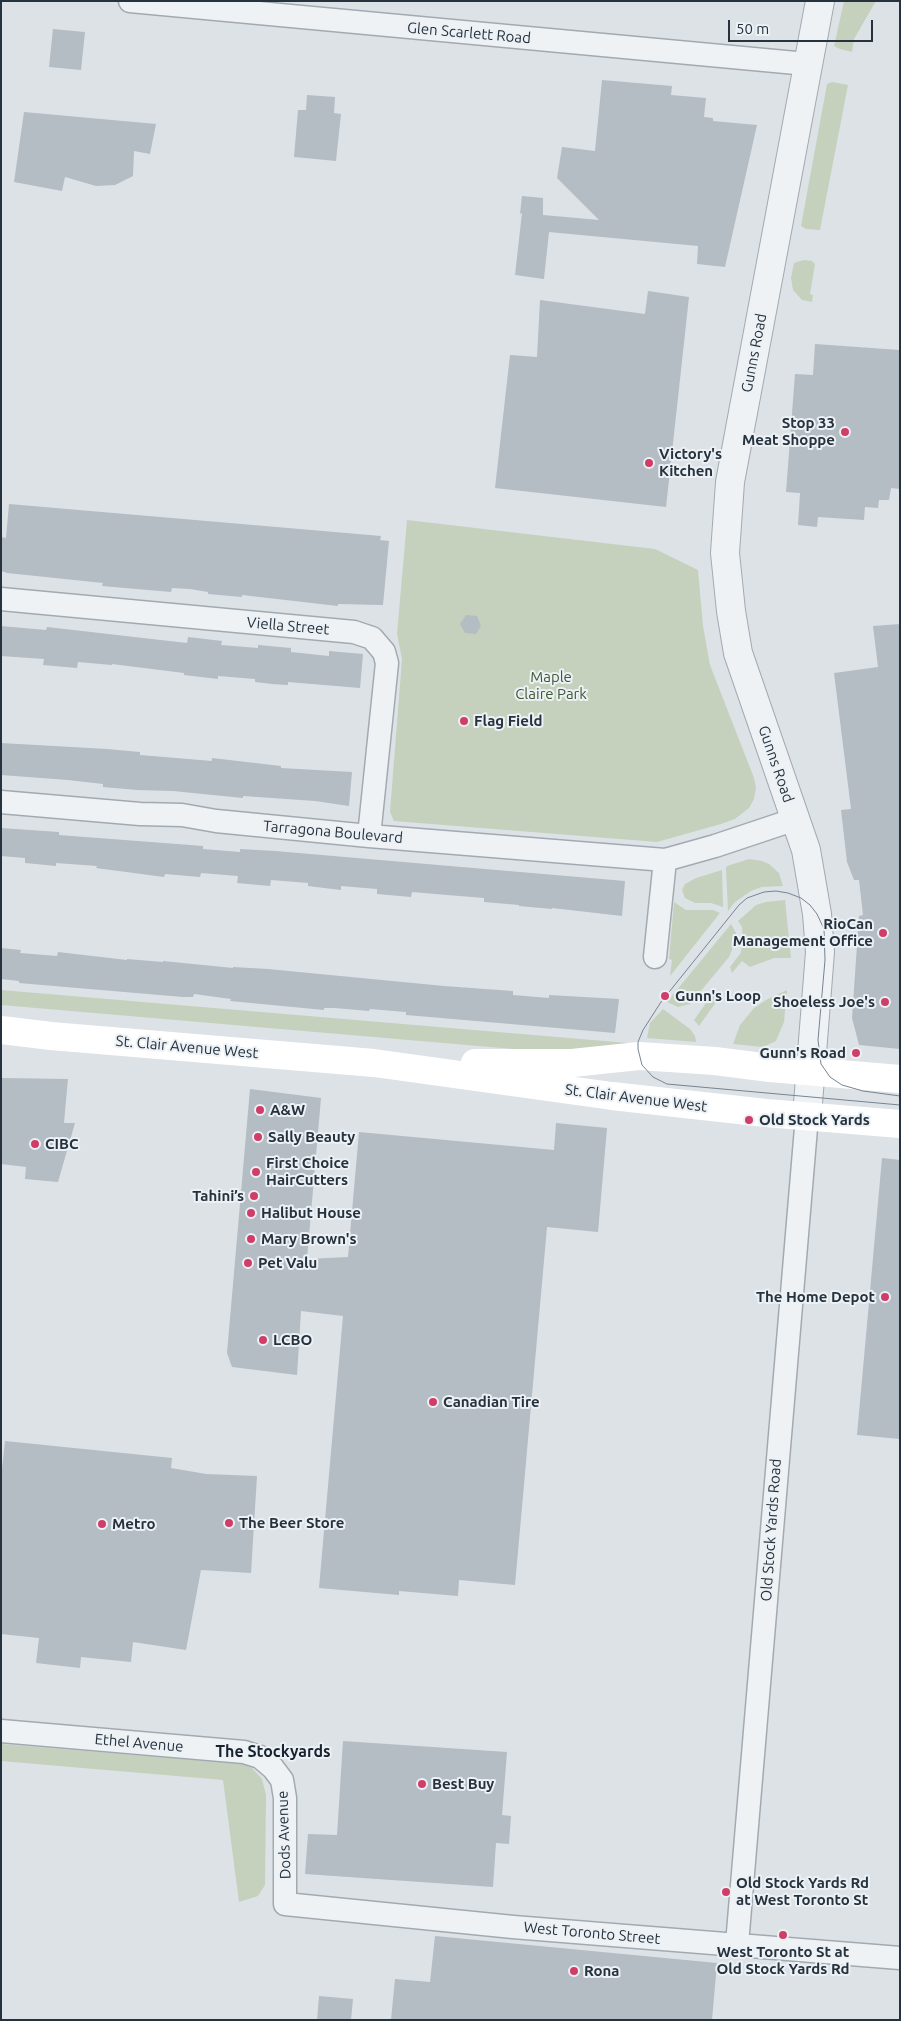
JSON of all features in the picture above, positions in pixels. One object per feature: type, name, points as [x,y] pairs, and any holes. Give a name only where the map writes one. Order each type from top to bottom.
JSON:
[{"type":"main road","name":"St. Clair Avenue West","points":[[1,1030],[68,1038],[374,1063],[612,1096],[900,1124]]},
{"type":"main road","name":"St. Clair Avenue West","points":[[374,1063],[572,1062],[639,1056],[715,1061],[900,1079]]},
{"type":"street","name":"Glen Scarlett Road","points":[[130,1],[807,64]]},
{"type":"street","name":"Gunns Road","points":[[806,1116],[818,982],[819,930],[806,850],[738,654],[725,553],[730,482],[820,1]]},
{"type":"street","name":"Viella Street","points":[[1,599],[354,632],[372,638],[384,652],[386,663],[369,836]]},
{"type":"street","name":"Tarragona Boulevard","points":[[1,802],[140,814],[182,815],[216,821],[369,836],[665,860]]},
{"type":"street","name":"Gunns Road","points":[[665,860],[715,846],[796,819]]},
{"type":"street","points":[[655,958],[665,860]]},
{"type":"street","name":"Old Stock Yards Road","points":[[737,1944],[806,1116]]},
{"type":"street","name":"Ethel Avenue","points":[[1,1731],[244,1752],[260,1757],[273,1768]]},
{"type":"street","name":"Dods Avenue","points":[[273,1768],[282,1780],[285,1798],[285,1904]]},
{"type":"street","name":"West Toronto Street","points":[[285,1904],[513,1926],[900,1958]]},
{"type":"green space","points":[[844,1],[876,1],[854,39],[852,52],[834,46]]},
{"type":"green space","points":[[832,82],[848,85],[820,230],[806,229],[801,226],[827,84]]},
{"type":"green space","points":[[804,260],[812,261],[815,264],[810,294],[813,295],[812,302],[802,300],[793,290],[791,278],[794,263]]},
{"type":"green space","name":"Maple Claire Park","points":[[407,520],[655,549],[698,570],[703,626],[710,665],[754,778],[756,788],[754,799],[749,808],[735,819],[657,842],[394,821],[390,812],[402,659],[397,634]]},
{"type":"green space","points":[[749,859],[769,864],[779,873],[783,886],[762,887],[751,891],[735,902],[728,911],[726,868]]},
{"type":"green space","points":[[722,870],[723,907],[711,903],[695,903],[685,898],[682,890],[685,884],[696,878]]},
{"type":"green space","points":[[785,900],[791,958],[774,958],[750,967],[742,961],[732,973],[730,967],[740,954],[743,944],[742,927],[738,921],[756,905]]},
{"type":"green space","points":[[674,902],[686,910],[713,910],[720,913],[670,976],[672,960],[669,959]]},
{"type":"green space","points":[[731,924],[736,933],[736,940],[729,957],[690,1004],[678,1007],[667,1002]]},
{"type":"green space","points":[[1,990],[628,1043],[629,1046],[591,1050],[525,1050],[1,1005]]},
{"type":"green space","points":[[787,990],[784,1022],[776,1041],[763,1047],[733,1044],[740,1025],[754,1008]]},
{"type":"green space","points":[[713,993],[719,998],[699,1026],[694,1020]]},
{"type":"green space","points":[[663,1009],[690,1029],[695,1036],[696,1042],[647,1038],[650,1023]]},
{"type":"green space","points":[[1,1744],[244,1764],[252,1768],[262,1779],[266,1795],[265,1885],[258,1896],[239,1902],[223,1780],[1,1761]]},
{"type":"building","points":[[53,29],[85,32],[81,70],[49,67]]},
{"type":"building","points":[[602,80],[672,86],[671,95],[706,98],[704,117],[713,118],[713,121],[757,125],[725,267],[697,264],[698,246],[549,232],[544,279],[515,275],[522,213],[520,214],[522,196],[543,198],[543,215],[599,220],[557,178],[562,147],[595,151]]},
{"type":"building","points":[[307,95],[335,97],[334,113],[341,114],[336,161],[294,157],[298,110],[306,110]]},
{"type":"building","points":[[24,112],[156,124],[150,154],[134,151],[133,176],[115,185],[96,186],[65,177],[62,191],[14,182]]},
{"type":"building","points":[[648,291],[689,297],[666,507],[495,488],[510,355],[537,357],[540,300],[645,314]]},
{"type":"building","name":"Stop 33 Meat Shoppe","points":[[815,344],[900,350],[900,489],[891,488],[889,500],[879,500],[878,508],[865,507],[864,520],[818,517],[817,527],[798,525],[800,493],[786,492],[795,374],[813,375]]},
{"type":"building","points":[[9,504],[381,536],[380,540],[389,541],[383,605],[338,604],[338,606],[242,595],[242,597],[208,594],[208,592],[190,589],[172,588],[171,592],[102,586],[103,583],[7,573],[1,571],[1,537],[6,538]]},
{"type":"building","points":[[466,615],[477,616],[481,626],[476,634],[465,633],[460,624]]},
{"type":"building","points":[[900,624],[900,1049],[859,1045],[852,1018],[859,916],[863,915],[859,880],[854,880],[847,862],[841,810],[851,809],[834,673],[878,667],[873,626]]},
{"type":"building","points":[[1,626],[46,630],[47,627],[187,643],[188,637],[222,641],[221,645],[258,648],[258,645],[291,648],[291,652],[329,656],[329,651],[363,654],[360,688],[288,682],[288,685],[272,684],[255,682],[255,679],[218,676],[218,679],[112,664],[78,662],[77,668],[43,665],[44,659],[1,656]]},
{"type":"building","points":[[1,743],[107,749],[140,752],[140,755],[212,761],[212,758],[281,766],[281,768],[352,772],[349,806],[315,801],[243,796],[243,798],[103,787],[103,784],[1,775]]},
{"type":"building","points":[[1,828],[59,832],[59,835],[203,846],[203,849],[240,852],[240,849],[275,851],[625,881],[622,916],[484,902],[484,898],[412,892],[411,897],[377,894],[377,889],[341,886],[341,890],[308,886],[308,883],[271,880],[270,886],[237,883],[238,876],[201,873],[200,877],[165,874],[164,877],[96,868],[97,866],[56,863],[56,866],[25,863],[25,858],[1,856]]},
{"type":"building","points":[[1,948],[21,950],[20,953],[57,956],[58,952],[127,960],[268,969],[513,991],[513,995],[549,998],[549,995],[619,999],[615,1033],[406,1015],[406,1012],[370,1009],[369,1011],[324,1008],[324,1010],[230,1001],[231,999],[194,994],[193,997],[183,997],[19,983],[19,981],[1,979]]},
{"type":"building","name":"CIBC","points":[[1,1078],[68,1079],[64,1123],[75,1123],[58,1182],[25,1179],[26,1167],[1,1164]]},
{"type":"building","name":"Canadian Tire","points":[[250,1089],[321,1098],[307,1259],[348,1257],[359,1132],[554,1150],[556,1123],[607,1128],[598,1232],[547,1227],[515,1585],[459,1580],[458,1596],[399,1591],[399,1595],[319,1588],[343,1316],[301,1311],[297,1375],[232,1367],[227,1353]]},
{"type":"building","name":"The Home Depot","points":[[882,1158],[900,1160],[900,1439],[857,1435]]},
{"type":"building","name":"Metro","points":[[5,1441],[172,1458],[171,1468],[206,1474],[257,1476],[251,1573],[201,1570],[186,1650],[133,1642],[131,1662],[81,1657],[80,1668],[36,1663],[39,1638],[1,1634],[1,1478]]},
{"type":"building","name":"Best Buy","points":[[343,1741],[507,1752],[502,1815],[511,1816],[509,1844],[496,1843],[493,1887],[305,1874],[308,1834],[337,1835]]},
{"type":"building","name":"Rona","points":[[435,1936],[717,1963],[712,2020],[391,2020],[395,1979],[430,1982]]},
{"type":"building","points":[[319,1996],[353,1999],[351,2020],[317,2020]]},
{"type":"tram line","points":[[900,1096],[863,1091],[842,1085],[830,1077],[821,1064],[818,1040],[825,960],[824,929],[817,914],[810,905],[801,898],[788,893],[764,892],[747,898],[739,905],[661,1002],[643,1030],[638,1042],[642,1065],[653,1077],[667,1084],[900,1105]]},
{"type":"place","name":"Stop 33 Meat Shoppe","points":[[845,432]]},
{"type":"place","name":"Victory's Kitchen","points":[[649,463]]},
{"type":"place","name":"Flag Field","points":[[464,721]]},
{"type":"place","name":"RioCan Management Office","points":[[883,933]]},
{"type":"place","name":"Gunn's Loop","points":[[665,996]]},
{"type":"place","name":"Shoeless Joe's","points":[[885,1002]]},
{"type":"place","name":"Gunn's Road","points":[[856,1053]]},
{"type":"place","name":"A&W","points":[[260,1110]]},
{"type":"place","name":"Old Stock Yards","points":[[749,1120]]},
{"type":"place","name":"Sally Beauty","points":[[258,1137]]},
{"type":"place","name":"CIBC","points":[[35,1144]]},
{"type":"place","name":"First Choice HairCutters","points":[[256,1172]]},
{"type":"place","name":"Tahini’s","points":[[254,1196]]},
{"type":"place","name":"Halibut House","points":[[251,1213]]},
{"type":"place","name":"Mary Brown's","points":[[251,1239]]},
{"type":"place","name":"Pet Valu","points":[[248,1263]]},
{"type":"place","name":"The Home Depot","points":[[885,1297]]},
{"type":"place","name":"LCBO","points":[[263,1340]]},
{"type":"place","name":"Canadian Tire","points":[[433,1402]]},
{"type":"place","name":"The Beer Store","points":[[229,1523]]},
{"type":"place","name":"Metro","points":[[102,1524]]},
{"type":"place","name":"Best Buy","points":[[422,1784]]},
{"type":"place","name":"Old Stock Yards Rd at West Toronto St","points":[[726,1892]]},
{"type":"place","name":"West Toronto St at Old Stock Yards Rd","points":[[783,1935]]},
{"type":"place","name":"Rona","points":[[574,1971]]},
{"type":"district","name":"The Stockyards","points":[[273,1752]]}]
